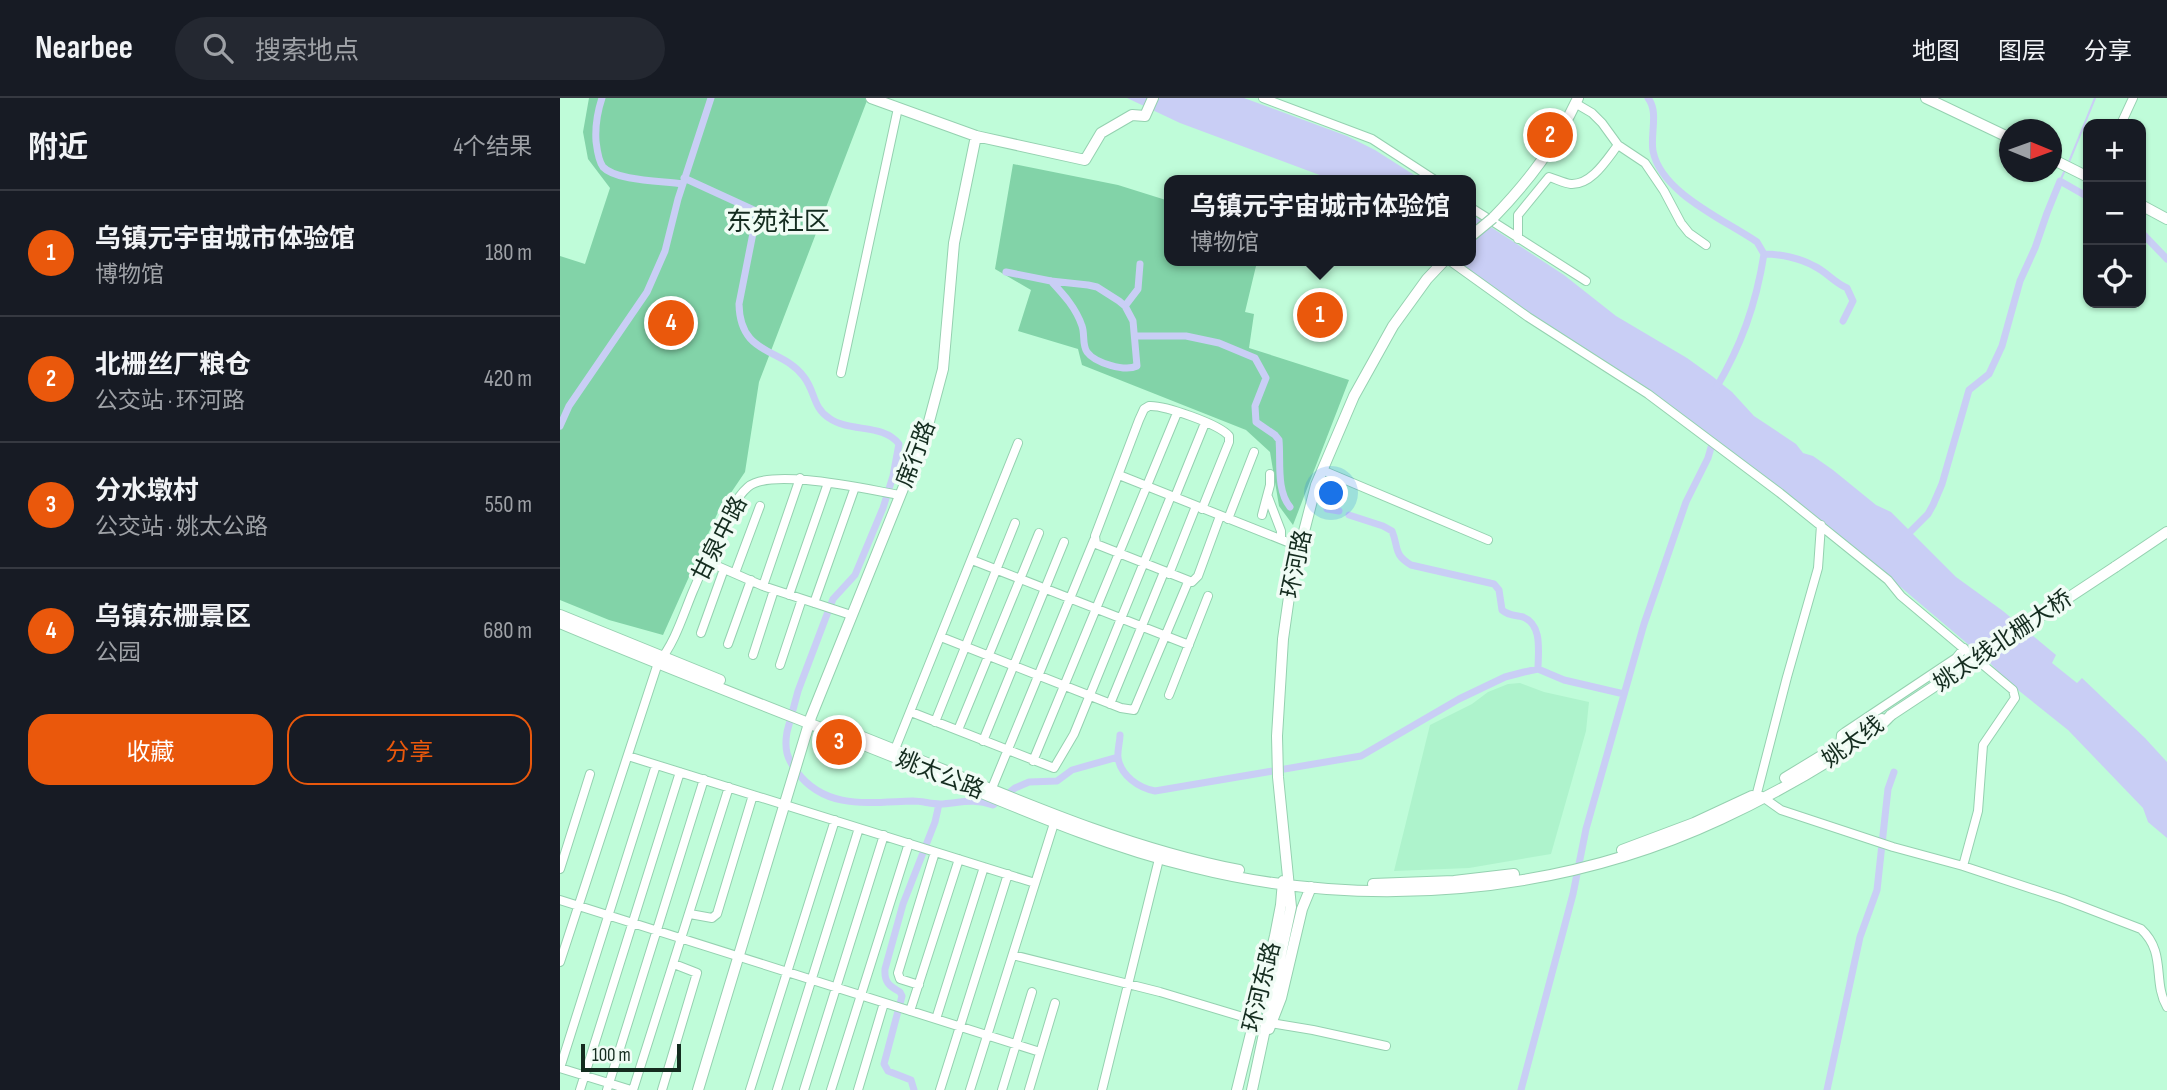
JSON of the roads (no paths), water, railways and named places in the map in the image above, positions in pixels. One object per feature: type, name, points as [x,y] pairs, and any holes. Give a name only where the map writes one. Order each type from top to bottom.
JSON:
[{"type":"street","points":[[871,98],[976,136],[1085,160],[1101,133],[1132,116],[1145,116],[1153,98]]},
{"type":"street","points":[[1263,98],[1372,139],[1427,175]]},
{"type":"street","points":[[1926,98],[1999,133]]},
{"type":"street","points":[[2123,119],[2133,98]]},
{"type":"street","points":[[1476,233],[1538,169],[1559,137],[1576,101],[1602,123],[1618,145],[1645,163],[1681,223],[1689,233],[1706,245]]},
{"type":"street","points":[[841,373],[898,108]]},
{"type":"street","name":"席行路","points":[[698,1090],[810,720],[897,494],[927,429],[943,369],[954,243],[976,136]]},
{"type":"street","points":[[1518,239],[1518,215],[1549,177],[1573,184],[1584,180],[1598,170],[1618,145]]},
{"type":"street","points":[[2062,164],[2083,174]]},
{"type":"street","points":[[2146,208],[2167,219]]},
{"type":"street","points":[[1476,210],[1586,281]]},
{"type":"street","name":"环河路","points":[[1252,1090],[1291,907],[1276,807],[1277,762],[1280,669],[1290,593],[1300,547],[1322,470],[1354,396],[1380,346],[1412,298],[1440,266]]},
{"type":"street","points":[[1457,266],[1528,317],[1615,371],[1821,525],[1888,580],[1900,596],[2015,694],[1983,745],[1978,811],[1963,866]]},
{"type":"street","points":[[991,791],[1094,540],[1144,409],[1153,405],[1226,432],[1229,442],[1166,573],[1110,704]]},
{"type":"street","points":[[1033,761],[1177,413]]},
{"type":"street","points":[[911,712],[1054,768],[1074,734],[1143,564],[1205,423]]},
{"type":"street","points":[[894,753],[1018,443]]},
{"type":"street","points":[[1094,540],[1100,547],[1188,582],[1195,581],[1254,452]]},
{"type":"street","points":[[1322,470],[1489,540]]},
{"type":"street","points":[[1262,515],[1268,497],[1270,474]]},
{"type":"street","points":[[1119,475],[1300,547]]},
{"type":"street","points":[[763,586],[800,478]]},
{"type":"street","name":"甘泉中路","points":[[560,962],[661,659],[715,540],[738,498],[749,485],[800,478],[897,494]]},
{"type":"street","points":[[789,594],[828,483]]},
{"type":"street","points":[[818,604],[855,487]]},
{"type":"street","points":[[1268,497],[1282,531],[1282,539]]},
{"type":"street","points":[[735,573],[760,506]]},
{"type":"street","points":[[936,722],[1015,523]]},
{"type":"street","points":[[1821,525],[1818,568],[1760,796],[1781,810],[2063,899],[2141,929],[2150,937],[2156,949],[2162,995],[2167,1007]]},
{"type":"street","points":[[958,730],[1039,533]]},
{"type":"street","name":"姚太线北栅大桥","points":[[1891,715],[2167,533]]},
{"type":"street","points":[[983,741],[1064,542]]},
{"type":"street","points":[[972,560],[1189,645]]},
{"type":"street","points":[[706,561],[763,586],[852,615]]},
{"type":"street","points":[[702,633],[724,569]]},
{"type":"street","points":[[729,645],[751,580]]},
{"type":"street","points":[[941,636],[1129,711],[1137,707],[1188,582]]},
{"type":"street","points":[[753,655],[774,590]]},
{"type":"street","points":[[1169,695],[1208,596]]},
{"type":"street","points":[[780,665],[802,599]]},
{"type":"street","name":"姚太公路","points":[[560,615],[797,715],[1056,818],[1160,855],[1286,881]]},
{"type":"street","name":"姚太公路","points":[[560,623],[661,659]]},
{"type":"street","points":[[1840,746],[1841,735],[1956,658],[1964,648]]},
{"type":"street","name":"姚太线","points":[[1760,796],[1891,715]]},
{"type":"street","name":"姚太线","points":[[1286,881],[1311,887],[1366,891],[1443,890],[1595,861],[1760,796],[1863,740],[1891,715]]},
{"type":"street","points":[[628,756],[1035,883]]},
{"type":"street","points":[[656,765],[560,1068],[608,1087],[632,1090],[729,787]]},
{"type":"street","points":[[580,1090],[680,772]]},
{"type":"street","points":[[560,869],[590,774]]},
{"type":"street","points":[[608,1087],[704,779]]},
{"type":"street","points":[[690,914],[712,918],[717,914],[754,795]]},
{"type":"street","points":[[970,1090],[1056,818]]},
{"type":"street","points":[[750,1090],[835,820]]},
{"type":"street","points":[[777,1090],[859,828]]},
{"type":"street","points":[[804,1090],[884,835]]},
{"type":"street","points":[[831,1090],[913,844]]},
{"type":"street","points":[[919,985],[900,979],[898,973],[932,850]]},
{"type":"street","points":[[1102,1090],[1160,855]]},
{"type":"street","points":[[908,1010],[919,985],[959,859]]},
{"type":"street","points":[[936,1019],[984,867]]},
{"type":"street","name":"姚太线","points":[[1286,881],[1426,883],[1558,870]]},
{"type":"street","points":[[940,1090],[1008,874]]},
{"type":"street","name":"环河东路","points":[[1237,1090],[1286,881]]},
{"type":"street","points":[[1264,1041],[1276,1015],[1301,909],[1311,887]]},
{"type":"street","points":[[560,900],[1040,1052]]},
{"type":"street","points":[[1013,955],[1253,1020],[1386,1046]]},
{"type":"street","points":[[662,1090],[697,972],[674,964]]},
{"type":"street","points":[[1002,1090],[1032,992]]},
{"type":"street","points":[[1029,1090],[1055,1003]]},
{"type":"street","points":[[858,1090],[888,1004]]},
{"type":"water","points":[[1127,98],[1244,98],[1347,136],[1414,175],[1320,175],[1180,123]]},
{"type":"water","points":[[1476,217],[1564,275],[1616,316],[1687,358],[1732,392],[1754,416],[1796,444],[1803,453],[1813,456],[1876,505],[1891,512],[1956,577],[2056,655],[2052,663],[2077,683],[2082,678],[2167,762],[2167,838],[2148,822],[2143,808],[2068,730],[2008,682],[1989,662],[1877,567],[1645,388],[1508,299],[1463,266],[1476,266]]},
{"type":"waterway","points":[[602,98],[596,135],[598,154],[603,167],[609,172],[629,178],[682,184]]},
{"type":"waterway","points":[[560,426],[569,406],[647,292],[665,251],[678,199],[711,98]]},
{"type":"waterway","points":[[1648,98],[1654,116],[1653,151],[1658,166],[1668,180],[1696,204],[1757,242],[1764,254],[1757,291],[1746,325],[1715,390]]},
{"type":"waterway","points":[[2069,162],[2095,98]]},
{"type":"waterway","points":[[2062,177],[2065,170]]},
{"type":"waterway","points":[[684,178],[756,211],[739,304],[746,334],[764,349],[795,367],[808,382],[817,404],[829,418],[837,423],[884,433],[899,444],[883,508],[855,575],[833,599],[798,691],[786,744],[789,758],[797,772],[822,793],[850,802],[913,801],[940,804],[973,801],[993,805],[1015,788],[1029,782],[1057,781],[1072,770],[1118,757]]},
{"type":"waterway","points":[[1903,539],[1928,514],[1933,505],[1942,484],[1969,390],[1989,374],[2002,346],[2020,281],[2060,181],[2083,194]]},
{"type":"waterway","points":[[2146,237],[2167,259]]},
{"type":"waterway","points":[[1764,254],[1790,257],[1808,263],[1847,288],[1853,301],[1843,321]]},
{"type":"waterway","points":[[1125,306],[1138,289],[1140,264]]},
{"type":"waterway","points":[[1006,272],[1097,287],[1119,301],[1133,321],[1137,366],[1118,367],[1091,356],[1085,349],[1083,329],[1076,313],[1051,281]]},
{"type":"waterway","points":[[1135,336],[1186,336],[1219,343],[1255,358],[1266,378],[1255,406],[1256,422],[1279,440],[1281,484],[1290,507]]},
{"type":"waterway","points":[[1521,1090],[1573,894],[1586,829],[1644,624],[1686,502],[1708,458],[1714,437]]},
{"type":"waterway","points":[[1327,509],[1339,511]]},
{"type":"waterway","points":[[1349,515],[1392,531],[1399,554],[1411,565],[1494,584],[1499,590],[1502,610],[1523,617],[1534,626],[1539,647],[1538,669]]},
{"type":"waterway","points":[[1120,735],[1118,758],[1123,770],[1137,784],[1155,791],[1361,756],[1459,699],[1505,677],[1538,669],[1564,680],[1624,694]]},
{"type":"waterway","points":[[1827,1090],[1860,937],[1877,890],[1888,789],[1894,772]]},
{"type":"waterway","points":[[914,1090],[911,1080],[888,1071],[884,1064],[902,996],[888,983],[885,969],[903,904],[935,822],[939,804]]},
{"type":"place","name":"北栅丝厂粮仓","points":[[1550,135]]},
{"type":"place","name":"乌镇元宇宙城市体验馆","points":[[1320,315]]},
{"type":"place","name":"乌镇东栅景区","points":[[671,323]]},
{"type":"place","name":"分水墩村","points":[[839,742]]},
{"type":"district","name":"东苑社区","points":[[778,222]]}]
